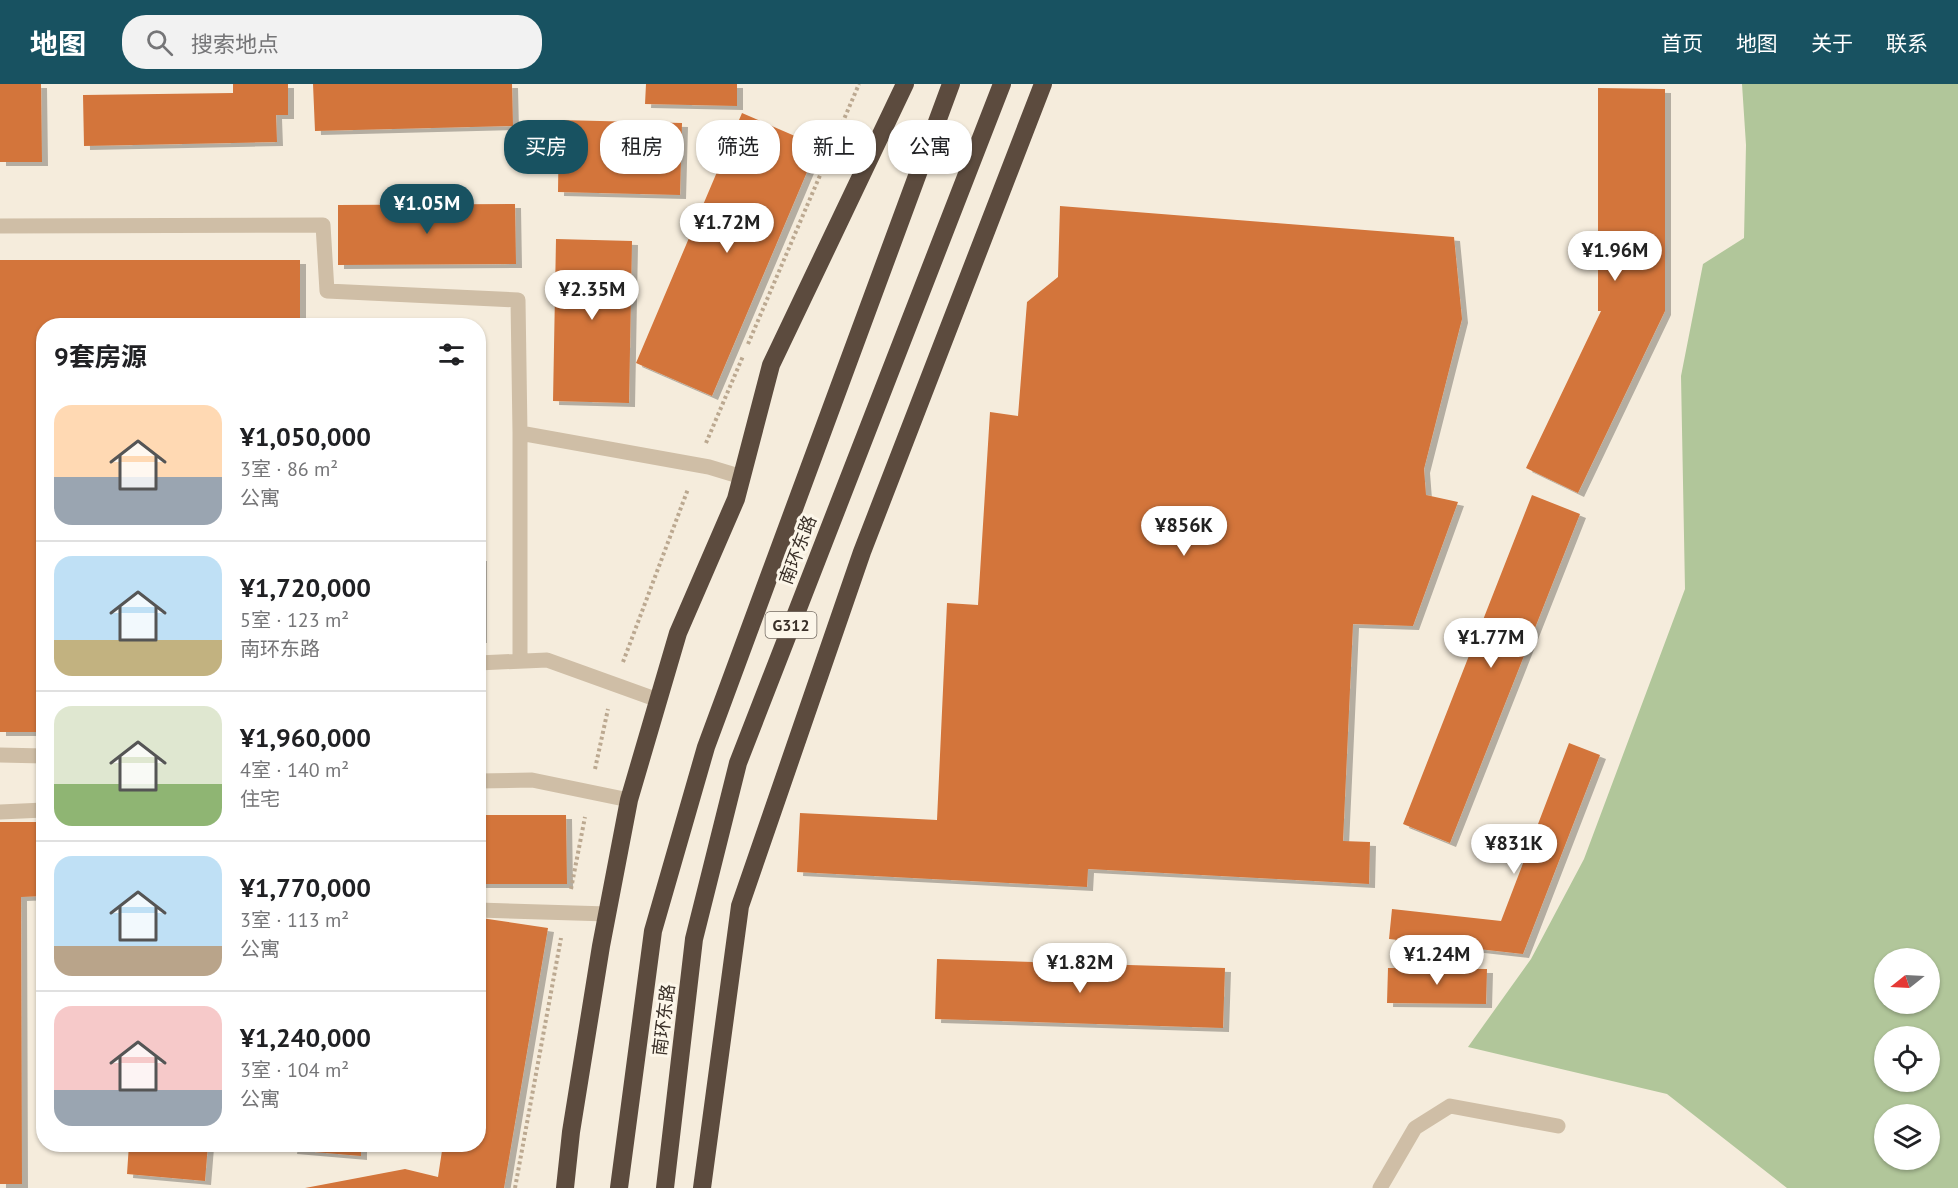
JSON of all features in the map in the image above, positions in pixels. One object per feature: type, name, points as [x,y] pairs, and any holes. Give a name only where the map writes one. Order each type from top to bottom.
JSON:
[{"type":"highway","points":[[565,1188],[571,1132],[629,800],[678,633],[736,499],[771,365],[905,84]]},
{"type":"highway","name":"南环东路","points":[[620,1188],[653,931],[706,747],[951,84]]},
{"type":"highway","name":"南环东路","points":[[665,1188],[694,939],[738,764],[1002,84]]},
{"type":"highway","points":[[702,1188],[740,906],[862,552],[1043,84]]},
{"type":"lane","points":[[0,226],[323,225],[327,291],[518,300],[520,661]]},
{"type":"lane","points":[[520,433],[697,465],[742,477]]},
{"type":"lane","points":[[486,663],[547,660],[658,700]]},
{"type":"lane","points":[[0,755],[36,756]]},
{"type":"lane","points":[[486,781],[532,780],[629,800]]},
{"type":"lane","points":[[0,812],[36,810]]},
{"type":"lane","points":[[486,910],[608,914]]},
{"type":"lane","points":[[1380,1188],[1414,1128],[1450,1106],[1558,1126]]},
{"type":"path","points":[[515,1188],[550,985],[614,684],[697,465],[859,84]]},
{"type":"green space","points":[[1742,84],[1958,84],[1958,1188],[1787,1188],[1667,1094],[1468,1047],[1531,959],[1584,859],[1685,589],[1681,376],[1703,264],[1744,238],[1746,145]]},
{"type":"building","points":[[0,84],[41,84],[42,162],[0,162]]},
{"type":"building","points":[[233,84],[288,84],[288,115],[276,115],[277,142],[84,146],[83,95],[233,93]]},
{"type":"building","points":[[313,84],[512,84],[513,120],[504,120],[504,126],[315,131]]},
{"type":"building","points":[[646,84],[737,84],[737,106],[645,104]]},
{"type":"building","points":[[1598,88],[1665,89],[1665,311],[1578,493],[1526,468],[1601,311],[1598,311]]},
{"type":"building","points":[[742,113],[758,120],[739,120]]},
{"type":"building","points":[[588,121],[600,121],[600,174],[681,174],[680,195],[558,192],[558,174],[588,174]]},
{"type":"building","points":[[780,130],[792,135],[792,174],[806,174],[712,396],[636,363],[716,174],[780,174]]},
{"type":"building","points":[[515,204],[516,264],[338,265],[338,205]]},
{"type":"building","points":[[1060,206],[1454,237],[1462,319],[1424,469],[1426,495],[1458,502],[1413,626],[1353,624],[1343,841],[1370,842],[1369,884],[1088,869],[1087,887],[797,872],[800,813],[937,820],[947,603],[978,605],[990,412],[1018,416],[1027,302],[1058,277]]},
{"type":"building","points":[[556,239],[632,241],[629,403],[553,401]]},
{"type":"building","points":[[0,260],[300,260],[300,318],[36,318],[36,732],[0,732]]},
{"type":"building","points":[[1532,495],[1580,514],[1450,843],[1403,824]]},
{"type":"building","points":[[1569,743],[1600,755],[1523,954],[1389,939],[1392,909],[1501,921]]},
{"type":"building","points":[[486,815],[566,815],[567,884],[486,884]]},
{"type":"building","points":[[0,822],[36,822],[36,896],[21,897],[22,1184],[0,1184]]},
{"type":"building","points":[[486,919],[548,928],[504,1188],[305,1188],[405,1169],[438,1177],[442,1152],[486,1152]]},
{"type":"building","points":[[937,959],[1225,968],[1223,1028],[935,1019]]},
{"type":"building","points":[[1388,968],[1487,969],[1486,1004],[1387,1003]]},
{"type":"building","points":[[128,1152],[207,1152],[205,1181],[127,1174]]},
{"type":"building","points":[[314,1152],[361,1152],[361,1156]]}]
